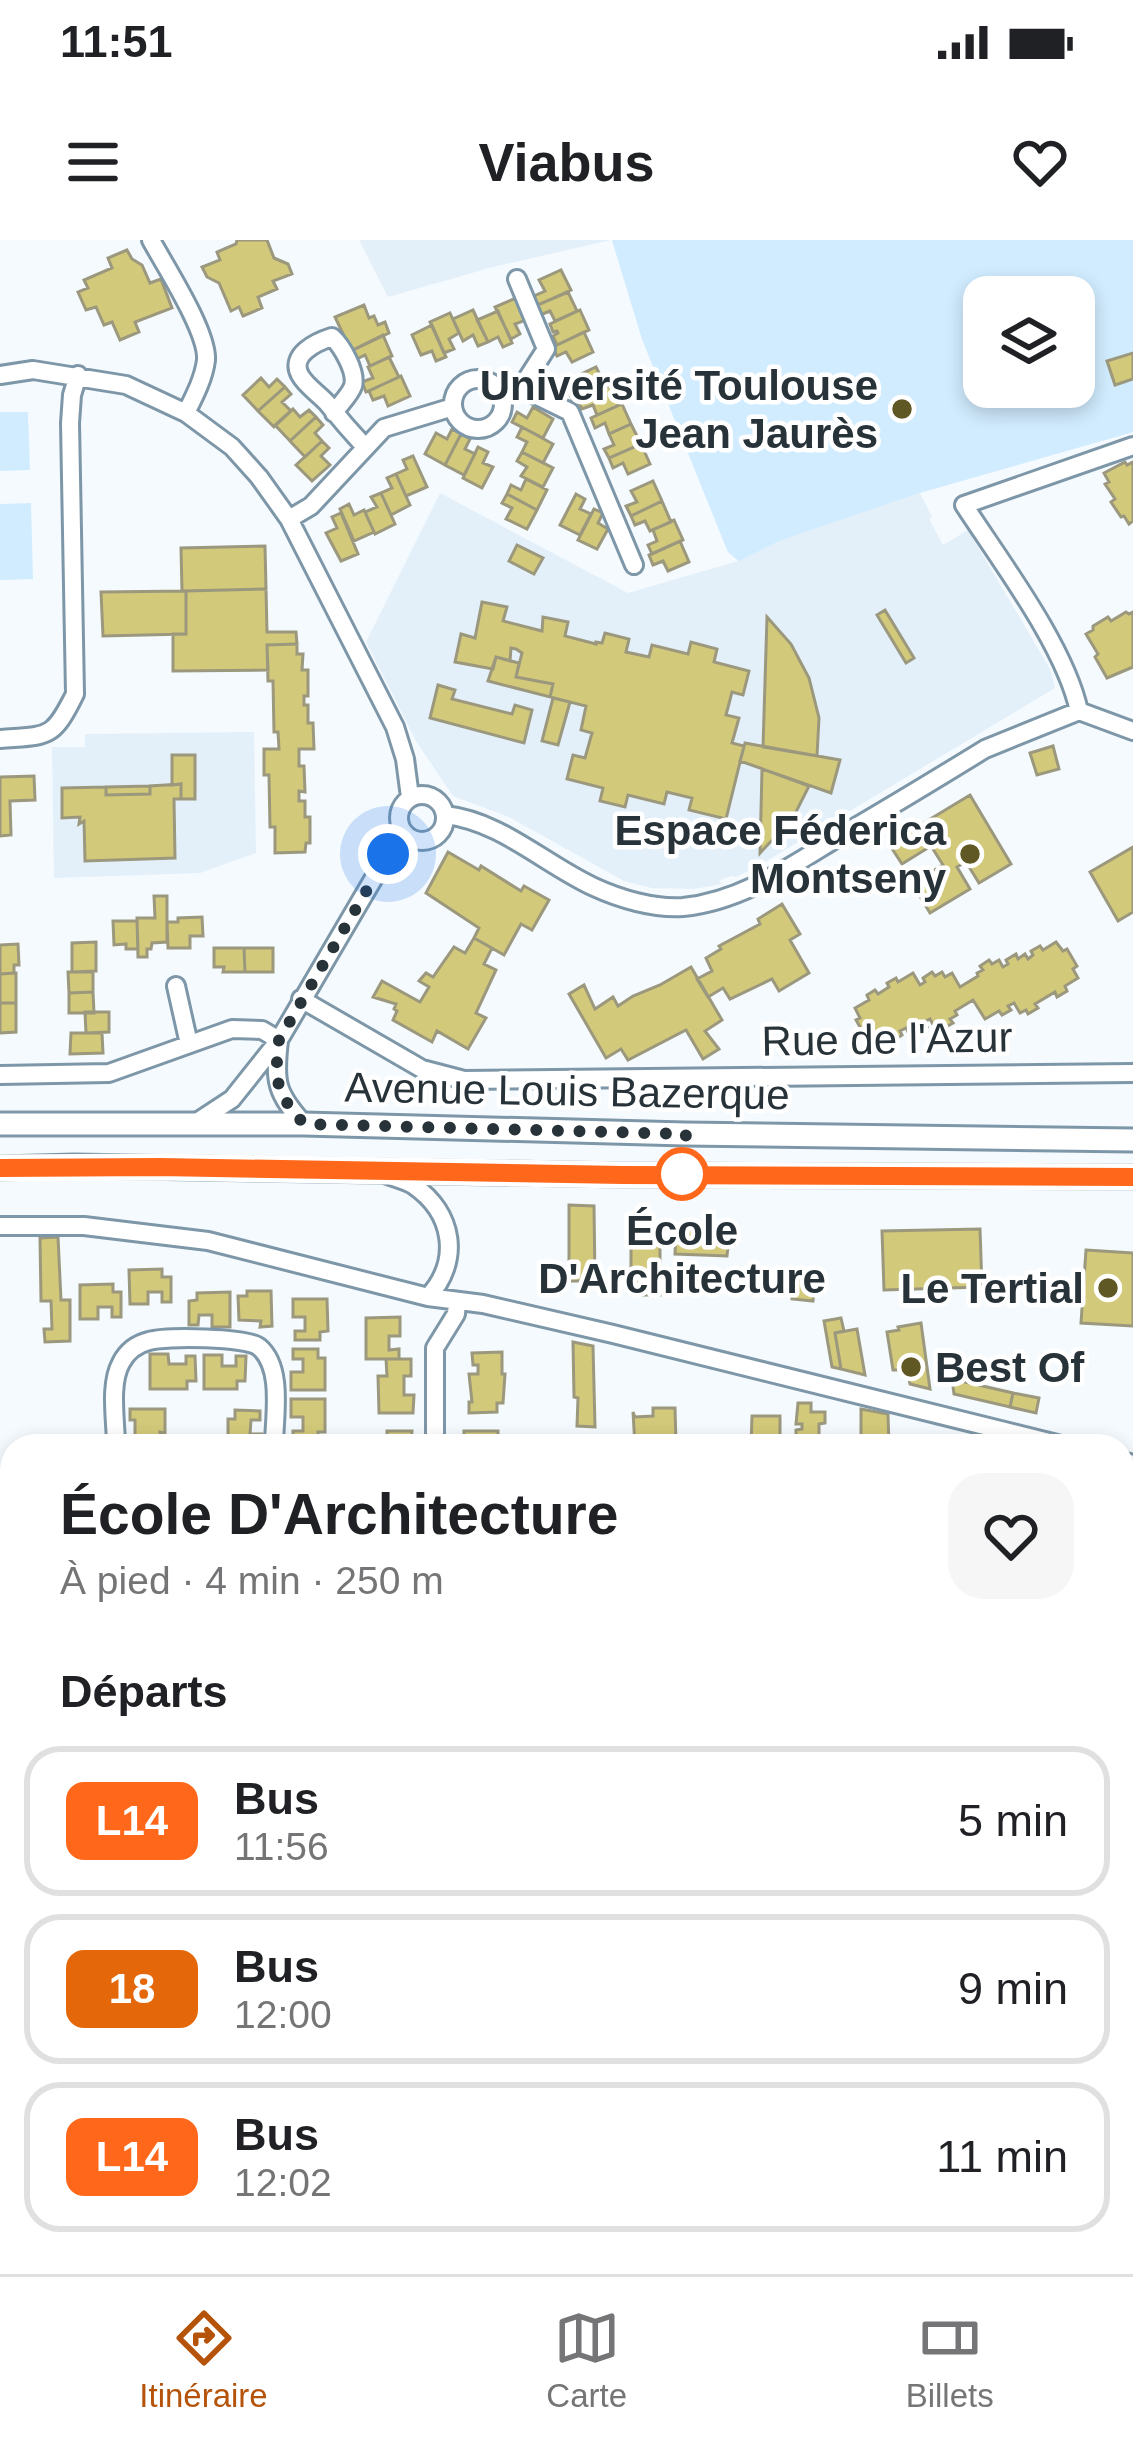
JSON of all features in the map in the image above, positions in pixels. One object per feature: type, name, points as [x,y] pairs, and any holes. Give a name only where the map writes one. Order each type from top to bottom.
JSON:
[{"type":"main road","name":"Avenue Louis Bazerque","points":[[0,1124],[304,1124],[1133,1140]]},
{"type":"main road","name":"Avenue Louis Bazerque","points":[[0,1168],[1133,1177]]},
{"type":"street","points":[[151,240],[204,346],[206,358],[186,413]]},
{"type":"street","points":[[503,397],[521,388],[546,349],[517,279]]},
{"type":"street","points":[[0,375],[33,370],[126,385],[186,413],[232,447],[289,519],[395,728],[410,797]]},
{"type":"street","points":[[0,739],[41,736],[60,725],[75,694],[70,423],[78,375]]},
{"type":"street","points":[[482,379],[495,384],[504,408],[499,419],[481,430],[465,426],[453,407],[461,385],[482,379]]},
{"type":"street","points":[[521,388],[570,412],[634,565]]},
{"type":"street","points":[[289,519],[311,506],[384,428],[453,407]]},
{"type":"street","points":[[334,413],[365,447]]},
{"type":"street","points":[[1078,711],[1074,687],[1046,634],[964,505],[1133,446]]},
{"type":"street","points":[[445,815],[487,825],[593,886],[649,905],[681,907],[762,884],[985,749],[1078,711],[1133,731]]},
{"type":"street","points":[[196,1123],[232,1099],[279,1040],[402,830],[399,812],[410,797],[424,794],[443,807],[442,830],[430,840],[414,840],[402,830]]},
{"type":"street","points":[[176,986],[189,1044]]},
{"type":"street","name":"Rue de l'Azur","points":[[302,999],[422,1069],[464,1080],[1133,1073]]},
{"type":"street","points":[[0,1076],[109,1073],[232,1029],[262,1030],[279,1040]]},
{"type":"street","points":[[279,1040],[274,1075],[280,1094],[304,1124]]},
{"type":"street","points":[[374,1170],[412,1185],[444,1219],[450,1235],[448,1265],[428,1297]]},
{"type":"street","points":[[0,1226],[83,1226],[208,1240],[428,1297],[614,1334],[1017,1434]]},
{"type":"street","points":[[435,1434],[435,1348],[456,1314],[457,1301]]},
{"type":"street","points":[[116,1434],[116,1376],[122,1359],[134,1347],[153,1340],[243,1340],[259,1346],[274,1375],[274,1434]]},
{"type":"shaded area","name":"Université Toulouse Jean Jaurès","points":[[359,240],[611,240],[388,297]]},
{"type":"shaded area","points":[[612,240],[1133,240],[1133,432],[920,493],[943,545],[968,530],[1050,669],[1055,688],[760,865],[720,880],[721,884],[651,888],[624,881],[509,817],[453,796],[416,741],[366,642],[440,493],[628,593],[738,561],[728,552],[642,339]]},
{"type":"shaded area","name":"Université Toulouse Jean Jaurès","points":[[612,240],[1133,240],[1133,432],[919,493],[779,541],[739,561],[728,552],[642,339]]},
{"type":"shaded area","points":[[0,412],[28,412],[30,470],[0,471]]},
{"type":"shaded area","points":[[31,503],[33,579],[0,580],[0,504]]},
{"type":"shaded area","points":[[254,732],[256,853],[200,873],[54,878],[52,747],[85,747],[85,734]]},
{"type":"building","points":[[237,240],[267,240],[274,258],[288,264],[292,274],[273,281],[277,289],[258,297],[262,308],[243,316],[239,307],[231,311],[219,283],[207,277],[202,267],[220,260],[217,252]]},
{"type":"building","points":[[127,250],[142,265],[150,283],[161,279],[172,308],[135,322],[139,332],[120,340],[112,322],[104,325],[96,307],[86,310],[78,292],[88,288],[84,280],[112,268],[108,258]]},
{"type":"building","points":[[561,270],[571,290],[538,305],[534,296],[545,291],[539,280]]},
{"type":"building","points":[[568,292],[577,311],[555,321],[550,311],[540,315],[535,306]]},
{"type":"building","points":[[516,298],[526,320],[515,324],[520,334],[511,339],[495,307]]},
{"type":"building","points":[[364,305],[369,318],[374,316],[378,325],[385,322],[389,333],[351,351],[335,317]]},
{"type":"building","points":[[473,310],[488,342],[478,346],[473,335],[463,341],[453,319]]},
{"type":"building","points":[[580,310],[589,330],[557,345],[553,336],[558,333],[550,324]]},
{"type":"building","points":[[498,311],[512,343],[503,347],[498,337],[488,342],[477,320]]},
{"type":"building","points":[[450,313],[459,333],[449,339],[454,349],[444,353],[430,322]]},
{"type":"building","points":[[432,325],[446,357],[436,361],[432,351],[421,355],[412,335]]},
{"type":"building","points":[[584,332],[593,352],[572,362],[566,352],[557,356],[553,347]]},
{"type":"building","points":[[383,335],[392,356],[370,366],[365,355],[355,360],[351,351]]},
{"type":"building","points":[[1133,353],[1133,379],[1115,385],[1107,361]]},
{"type":"building","points":[[389,357],[399,377],[366,392],[362,382],[373,378],[368,367]]},
{"type":"building","points":[[596,367],[606,387],[573,401],[569,393],[580,387],[575,377]]},
{"type":"building","points":[[401,376],[410,396],[388,406],[384,396],[373,400],[369,391]]},
{"type":"building","points":[[261,378],[269,387],[277,379],[285,387],[258,411],[243,395]]},
{"type":"building","points":[[609,385],[619,405],[597,415],[593,405],[582,409],[577,400]]},
{"type":"building","points":[[285,387],[291,394],[282,402],[291,411],[274,427],[258,411]]},
{"type":"building","points":[[622,404],[631,424],[609,434],[605,423],[595,428],[591,418]]},
{"type":"building","points":[[533,407],[553,419],[543,438],[512,422],[517,412],[527,418]]},
{"type":"building","points":[[293,409],[300,417],[309,410],[316,417],[290,441],[275,425]]},
{"type":"building","points":[[316,417],[323,425],[315,433],[322,441],[305,457],[290,441]]},
{"type":"building","points":[[631,424],[641,444],[609,458],[604,449],[614,445],[609,434]]},
{"type":"building","points":[[522,427],[553,444],[543,463],[522,452],[527,442],[517,437]]},
{"type":"building","points":[[452,429],[461,434],[445,465],[425,454],[436,433],[447,439]]},
{"type":"building","points":[[461,434],[470,439],[465,449],[475,454],[464,475],[445,465]]},
{"type":"building","points":[[322,441],[329,448],[321,456],[330,465],[312,481],[296,465]]},
{"type":"building","points":[[641,444],[650,464],[628,474],[623,463],[613,468],[609,458]]},
{"type":"building","points":[[478,447],[488,452],[483,463],[493,467],[482,488],[463,478]]},
{"type":"building","points":[[522,452],[553,468],[543,487],[521,476],[527,467],[517,461]]},
{"type":"building","points":[[413,456],[427,487],[406,496],[396,474],[407,469],[403,460]]},
{"type":"building","points":[[1133,462],[1133,521],[1129,524],[1111,502],[1115,499],[1104,473]]},
{"type":"building","points":[[396,474],[410,505],[391,515],[381,493],[392,488],[387,478]]},
{"type":"building","points":[[526,479],[547,490],[537,510],[507,494],[511,485],[521,490]]},
{"type":"building","points":[[653,481],[662,501],[631,516],[626,506],[637,502],[631,491]]},
{"type":"building","points":[[381,493],[395,524],[375,534],[365,512],[377,507],[371,497]]},
{"type":"building","points":[[507,494],[537,510],[527,529],[506,519],[512,508],[502,503]]},
{"type":"building","points":[[576,494],[585,499],[580,509],[591,514],[580,535],[560,525]]},
{"type":"building","points":[[662,501],[671,522],[650,531],[645,521],[635,525],[631,516]]},
{"type":"building","points":[[349,504],[354,515],[364,510],[374,532],[354,541],[340,509]]},
{"type":"building","points":[[594,509],[603,513],[598,523],[608,529],[597,549],[578,540]]},
{"type":"building","points":[[341,513],[358,554],[341,561],[326,533],[337,528],[332,517]]},
{"type":"building","points":[[674,520],[683,540],[652,554],[648,545],[657,541],[653,530]]},
{"type":"building","points":[[680,541],[689,562],[668,571],[663,561],[653,565],[649,555]]},
{"type":"building","points":[[517,545],[543,558],[534,574],[509,561]]},
{"type":"building","points":[[265,546],[266,589],[182,591],[181,548]]},
{"type":"building","points":[[266,589],[267,632],[296,632],[297,644],[267,645],[268,670],[173,671],[173,634],[186,634],[186,591]]},
{"type":"building","points":[[186,591],[186,634],[103,636],[101,592]]},
{"type":"building","points":[[482,602],[507,607],[503,621],[542,631],[543,617],[568,622],[565,636],[596,644],[602,643],[605,633],[629,639],[626,652],[649,657],[652,645],[688,654],[691,642],[717,649],[714,662],[749,671],[743,695],[732,692],[726,715],[739,718],[732,743],[744,746],[726,819],[689,810],[692,798],[667,792],[664,804],[628,795],[625,807],[600,801],[603,788],[567,779],[573,755],[585,758],[592,733],[581,730],[586,706],[550,697],[553,684],[516,677],[522,653],[516,649],[511,648],[510,661],[496,657],[493,669],[455,662],[461,634],[475,638]]},
{"type":"building","points":[[885,610],[914,658],[906,663],[877,615]]},
{"type":"building","points":[[1133,612],[1133,667],[1107,678],[1086,634],[1108,617],[1111,621]]},
{"type":"building","points":[[767,617],[791,644],[809,678],[819,718],[817,756],[763,747]]},
{"type":"building","points":[[297,644],[297,654],[303,654],[302,670],[308,670],[304,705],[308,705],[308,723],[313,723],[314,749],[299,749],[305,792],[299,791],[299,801],[305,801],[305,817],[310,817],[310,843],[305,852],[275,853],[264,749],[279,749],[267,645]]},
{"type":"building","points":[[496,657],[519,663],[516,677],[553,684],[550,697],[488,681]]},
{"type":"building","points":[[438,685],[455,690],[452,699],[512,714],[515,705],[532,710],[524,743],[430,718]]},
{"type":"building","points":[[553,698],[570,702],[558,745],[542,741]]},
{"type":"building","points":[[745,743],[840,760],[831,793],[740,761]]},
{"type":"building","points":[[1053,746],[1059,769],[1037,775],[1030,753]]},
{"type":"building","points":[[172,755],[195,755],[195,799],[181,799],[181,784],[172,785]]},
{"type":"building","points":[[762,769],[809,786],[793,818],[760,853]]},
{"type":"building","points":[[34,776],[35,800],[10,801],[11,835],[0,836],[0,777]]},
{"type":"building","points":[[181,784],[181,799],[174,799],[175,858],[85,861],[84,821],[79,824],[80,817],[62,818],[62,788],[106,787],[106,795],[150,794],[150,786]]},
{"type":"building","points":[[150,786],[150,794],[106,795],[106,787]]},
{"type":"building","name":"Espace Féderica Montseny","points":[[970,795],[1011,864],[979,883],[966,862],[957,867],[970,889],[930,913],[912,883],[943,865],[931,846],[902,864],[889,844]]},
{"type":"building","points":[[1133,847],[1133,912],[1118,921],[1090,872]]},
{"type":"building","points":[[448,852],[521,891],[524,886],[549,900],[532,930],[521,924],[504,955],[474,938],[479,928],[426,893]]},
{"type":"building","points":[[154,896],[167,896],[167,942],[152,943],[147,957],[138,957],[137,918],[155,918]]},
{"type":"building","points":[[782,904],[800,934],[790,940],[809,973],[779,991],[772,979],[730,999],[723,988],[708,997],[697,979],[712,971],[706,958]]},
{"type":"building","points":[[202,917],[203,936],[190,936],[190,948],[168,948],[167,922]]},
{"type":"building","points":[[113,921],[137,921],[138,949],[114,945]]},
{"type":"building","points":[[474,938],[492,948],[484,964],[496,970],[476,1013],[486,1018],[468,1049],[437,1031],[432,1042],[393,1020],[396,1004],[373,997],[382,981],[420,1002],[429,987],[419,981],[426,973],[433,977],[454,947],[465,953]]},
{"type":"building","points":[[96,942],[96,971],[72,972],[72,943]]},
{"type":"building","points":[[1056,942],[1063,951],[1067,949],[1078,978],[1065,986],[1067,991],[1057,997],[1055,992],[1028,1014],[1026,1010],[1020,1013],[1014,1003],[1002,1015],[999,1011],[985,1019],[973,1000],[955,1011],[957,1015],[950,1019],[953,1023],[944,1028],[941,1024],[935,1028],[930,1019],[918,1032],[906,1028],[893,1041],[890,1037],[876,1045],[856,1020],[860,1018],[855,1008],[869,1000],[867,995],[875,990],[878,994],[896,978],[898,982],[913,973],[920,985],[932,972],[945,977],[952,973],[960,987],[978,976],[983,970],[980,966],[989,960],[992,964],[999,960],[1003,967],[1016,954],[1018,959],[1025,954],[1028,959],[1031,951]]},
{"type":"building","points":[[18,944],[19,965],[14,965],[14,973],[0,974],[0,945]]},
{"type":"building","points":[[214,948],[244,948],[245,972],[214,967]]},
{"type":"building","points":[[244,948],[273,948],[273,972],[245,972]]},
{"type":"building","points":[[691,967],[722,1020],[705,1031],[719,1049],[703,1059],[686,1030],[628,1060],[621,1049],[606,1058],[569,994],[584,985],[595,1009],[613,997],[618,1006]]},
{"type":"building","points":[[68,972],[93,972],[93,992],[69,993]]},
{"type":"building","points":[[16,973],[16,1003],[0,1003],[0,974]]},
{"type":"building","points":[[93,992],[94,1013],[69,1013],[69,993]]},
{"type":"building","points":[[0,1003],[16,1003],[16,1032],[0,1033]]},
{"type":"building","points":[[85,1012],[109,1012],[109,1032],[86,1033]]},
{"type":"building","points":[[71,1033],[102,1033],[103,1053],[70,1054]]},
{"type":"building","points":[[569,1205],[594,1206],[595,1281],[569,1281]]},
{"type":"building","points":[[631,1224],[660,1225],[660,1295],[635,1295]]},
{"type":"building","points":[[676,1227],[730,1228],[727,1256],[675,1254]]},
{"type":"building","points":[[980,1229],[982,1287],[884,1290],[882,1231]]},
{"type":"building","points":[[58,1237],[61,1300],[70,1300],[70,1341],[45,1342],[44,1329],[52,1329],[51,1301],[41,1301],[40,1238]]},
{"type":"building","name":"Le Tertial","points":[[1086,1250],[1133,1253],[1133,1326],[1081,1323]]},
{"type":"building","points":[[162,1269],[162,1277],[171,1277],[171,1302],[162,1302],[162,1292],[148,1292],[148,1304],[130,1304],[129,1270]]},
{"type":"building","points":[[793,1279],[815,1280],[813,1301],[792,1299]]},
{"type":"building","points":[[113,1284],[113,1292],[121,1292],[121,1317],[112,1317],[112,1307],[98,1307],[98,1319],[80,1319],[80,1285]]},
{"type":"building","points":[[247,1291],[271,1291],[272,1326],[239,1320],[238,1296],[247,1296]]},
{"type":"building","points":[[230,1292],[230,1327],[212,1327],[212,1315],[199,1315],[198,1325],[189,1325],[189,1301],[197,1300],[197,1293]]},
{"type":"building","points":[[293,1299],[327,1299],[328,1331],[320,1332],[320,1340],[295,1340],[295,1331],[305,1331],[305,1317],[293,1317]]},
{"type":"building","points":[[400,1317],[400,1336],[389,1336],[389,1350],[399,1349],[399,1359],[366,1359],[366,1318]]},
{"type":"building","points":[[841,1318],[844,1331],[835,1333],[841,1369],[832,1367],[824,1321]]},
{"type":"building","points":[[921,1323],[930,1389],[910,1384],[907,1370],[893,1370],[887,1332]]},
{"type":"building","points":[[857,1329],[865,1375],[841,1369],[835,1333]]},
{"type":"building","points":[[573,1342],[593,1346],[595,1427],[577,1426]]},
{"type":"building","points":[[293,1349],[318,1349],[318,1358],[325,1358],[325,1390],[291,1390],[291,1372],[303,1372],[303,1359],[293,1359]]},
{"type":"building","points":[[502,1352],[503,1403],[497,1403],[497,1412],[469,1413],[469,1374],[478,1374],[472,1353]]},
{"type":"building","points":[[150,1354],[168,1354],[169,1364],[186,1364],[186,1356],[195,1356],[196,1381],[187,1381],[187,1389],[150,1389]]},
{"type":"building","points":[[204,1355],[222,1355],[222,1366],[236,1366],[236,1356],[246,1356],[245,1381],[237,1381],[237,1389],[204,1389]]},
{"type":"building","points":[[386,1359],[411,1359],[411,1376],[404,1376],[404,1395],[414,1395],[413,1413],[379,1413],[378,1376],[387,1376]]},
{"type":"building","points":[[952,1379],[1013,1393],[1010,1407],[954,1394]]},
{"type":"building","points":[[1013,1393],[1039,1398],[1036,1413],[1010,1407]]},
{"type":"building","points":[[291,1399],[325,1399],[325,1432],[293,1434],[303,1431],[303,1417],[291,1417]]},
{"type":"building","points":[[798,1403],[811,1403],[811,1412],[825,1412],[819,1434],[796,1434],[802,1424],[796,1424]]},
{"type":"building","points":[[653,1408],[675,1408],[676,1434],[634,1434],[633,1412],[635,1417],[653,1416]]},
{"type":"building","points":[[130,1409],[165,1409],[165,1433],[135,1434],[135,1420],[130,1420]]},
{"type":"building","points":[[861,1409],[888,1414],[889,1434],[861,1434]]},
{"type":"building","points":[[235,1410],[260,1411],[260,1420],[251,1420],[250,1434],[228,1434],[228,1419],[235,1419]]},
{"type":"building","points":[[752,1416],[780,1416],[780,1434],[751,1434]]},
{"type":"building","points":[[464,1431],[498,1431],[498,1434]]},
{"type":"bus line","name":"L14","points":[[0,1168],[1133,1177]]},
{"type":"place","name":"Université Toulouse Jean Jaurès","points":[[902,409]]},
{"type":"place","name":"Espace Féderica Montseny","points":[[970,854]]},
{"type":"place","name":"École D'Architecture","points":[[682,1174]]},
{"type":"place","name":"Le Tertial","points":[[1108,1288]]},
{"type":"place","name":"Best Of","points":[[911,1367]]},
{"type":"route","points":[[388,854],[279,1040],[274,1075],[280,1094],[304,1124],[686,1134],[682,1174]]}]
